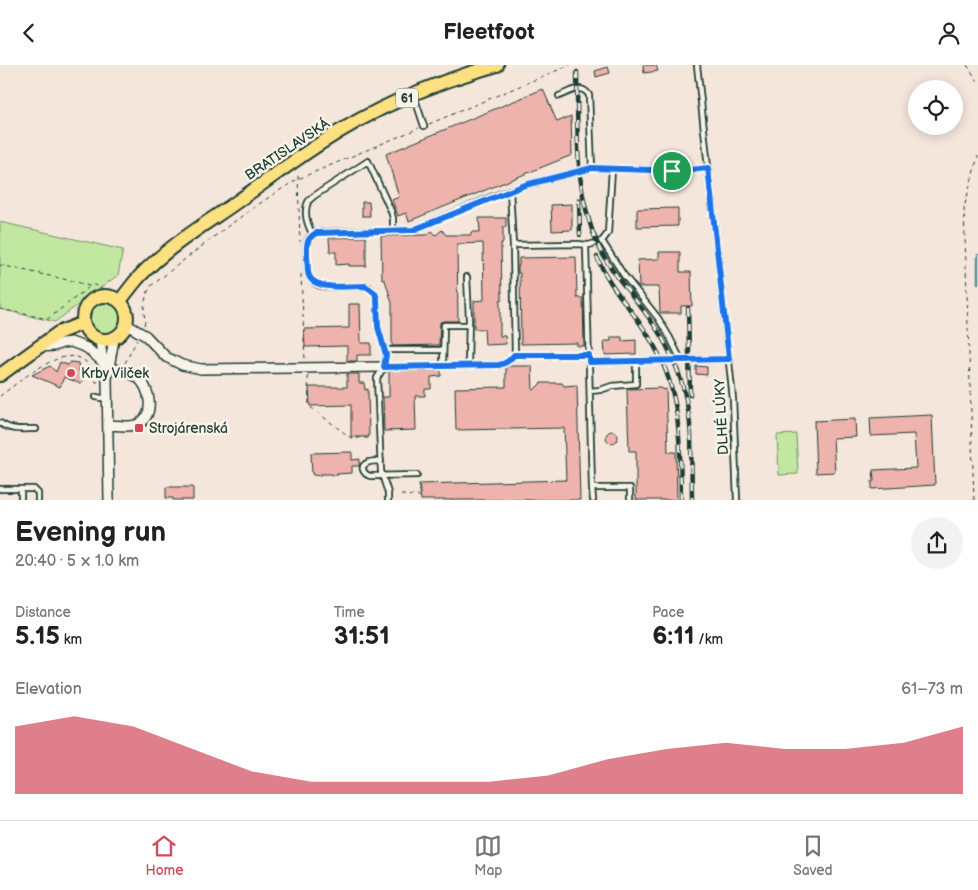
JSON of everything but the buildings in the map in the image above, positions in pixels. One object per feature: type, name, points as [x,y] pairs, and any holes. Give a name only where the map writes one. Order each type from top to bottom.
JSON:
[{"type":"main road","name":"BRATISLAVSKÁ","points":[[120,301],[138,277],[153,263],[322,142],[354,123],[414,95],[455,78],[497,65]]},
{"type":"main road","points":[[108,296],[120,301],[124,305],[128,316],[127,325],[122,333],[114,339],[106,341],[100,340],[88,333],[83,318],[85,307],[92,299],[108,296]]},
{"type":"main road","points":[[0,375],[58,333],[84,323]]},
{"type":"street","points":[[127,325],[146,335],[166,357],[182,365],[201,369],[384,367]]},
{"type":"street","points":[[106,369],[114,339]]},
{"type":"street","points":[[100,340],[106,369],[109,500]]},
{"type":"street","points":[[39,347],[71,343],[87,349],[106,369],[131,373],[138,377],[148,393],[149,409],[146,417],[138,424],[108,425]]},
{"type":"lane","name":"DLHÉ LÚKY","points":[[697,65],[733,399],[737,500]]},
{"type":"lane","points":[[559,96],[577,88],[581,88],[589,95],[592,168]]},
{"type":"lane","points":[[414,95],[424,126]]},
{"type":"lane","points":[[313,235],[308,225],[306,213],[308,203],[314,196],[368,161],[391,211],[393,230]]},
{"type":"lane","points":[[388,500],[388,493],[382,476],[378,378],[385,363],[385,350],[378,327],[377,299],[375,293],[365,286],[325,286],[317,284],[311,279],[308,274],[307,243],[310,237],[322,232],[413,230],[510,190],[592,168],[682,171],[708,168]]},
{"type":"lane","points":[[513,245],[586,245],[602,241],[608,233],[612,169]]},
{"type":"lane","points":[[384,367],[504,364],[510,361],[514,355],[513,245],[510,190]]},
{"type":"lane","points":[[602,241],[623,274],[658,318],[681,360]]},
{"type":"lane","points":[[586,245],[593,500]]},
{"type":"lane","points":[[467,277],[468,365]]},
{"type":"lane","points":[[443,366],[444,325],[469,325]]},
{"type":"lane","points":[[385,350],[443,350]]},
{"type":"lane","points":[[514,355],[589,355]]},
{"type":"lane","points":[[589,362],[729,359]]},
{"type":"lane","points":[[590,391],[612,386],[636,384],[636,361]]},
{"type":"lane","points":[[96,397],[107,399]]},
{"type":"lane","points":[[0,423],[12,429],[36,429]]},
{"type":"lane","points":[[381,461],[364,464],[362,467],[363,471],[366,475],[370,476],[417,475]]},
{"type":"lane","points":[[592,488],[630,488],[630,500]]},
{"type":"lane","points":[[0,489],[36,489],[38,500]]},
{"type":"lane","points":[[21,489],[21,500]]},
{"type":"path","points":[[967,65],[978,83]]},
{"type":"path","points":[[974,500],[964,208],[978,156]]},
{"type":"path","points":[[298,176],[300,247]]},
{"type":"path","points":[[0,265],[90,286],[94,285],[102,288],[97,297]]},
{"type":"path","points":[[302,276],[305,363]]},
{"type":"path","points":[[0,309],[48,319],[90,286]]},
{"type":"path","points":[[122,368],[138,338]]},
{"type":"path","points":[[0,396],[39,368],[64,356],[84,360],[92,369],[96,382]]},
{"type":"path","points":[[308,373],[309,406],[351,438],[370,438]]},
{"type":"path","points":[[401,495],[420,496]]},
{"type":"green space","points":[[0,222],[123,250],[118,275],[55,322],[0,309]]},
{"type":"green space","points":[[106,302],[117,307],[122,318],[117,329],[106,334],[95,329],[90,318],[95,307]]},
{"type":"green space","points":[[796,434],[798,474],[779,475],[777,435]]},
{"type":"waterway","points":[[978,255],[978,283]]},
{"type":"railway","points":[[577,72],[579,161],[581,183],[591,226],[599,247],[610,266],[643,309],[666,345],[684,390],[691,438]]},
{"type":"railway","points":[[579,200],[580,235]]},
{"type":"railway","points":[[597,257],[614,288],[649,337],[668,376],[677,416],[681,500]]},
{"type":"railway","points":[[688,308],[690,395]]},
{"type":"railway","points":[[691,433],[692,500]]},
{"type":"place","name":"Krby Vilček","points":[[71,373]]},
{"type":"place","name":"Strojárenská","points":[[139,428]]},
{"type":"route","points":[[592,168],[672,171],[708,168],[729,359],[589,362],[589,355],[514,355],[510,361],[499,365],[384,367],[386,355],[379,335],[375,293],[365,286],[325,286],[317,284],[308,274],[307,243],[310,237],[316,233],[413,230],[525,185],[592,168]]}]
